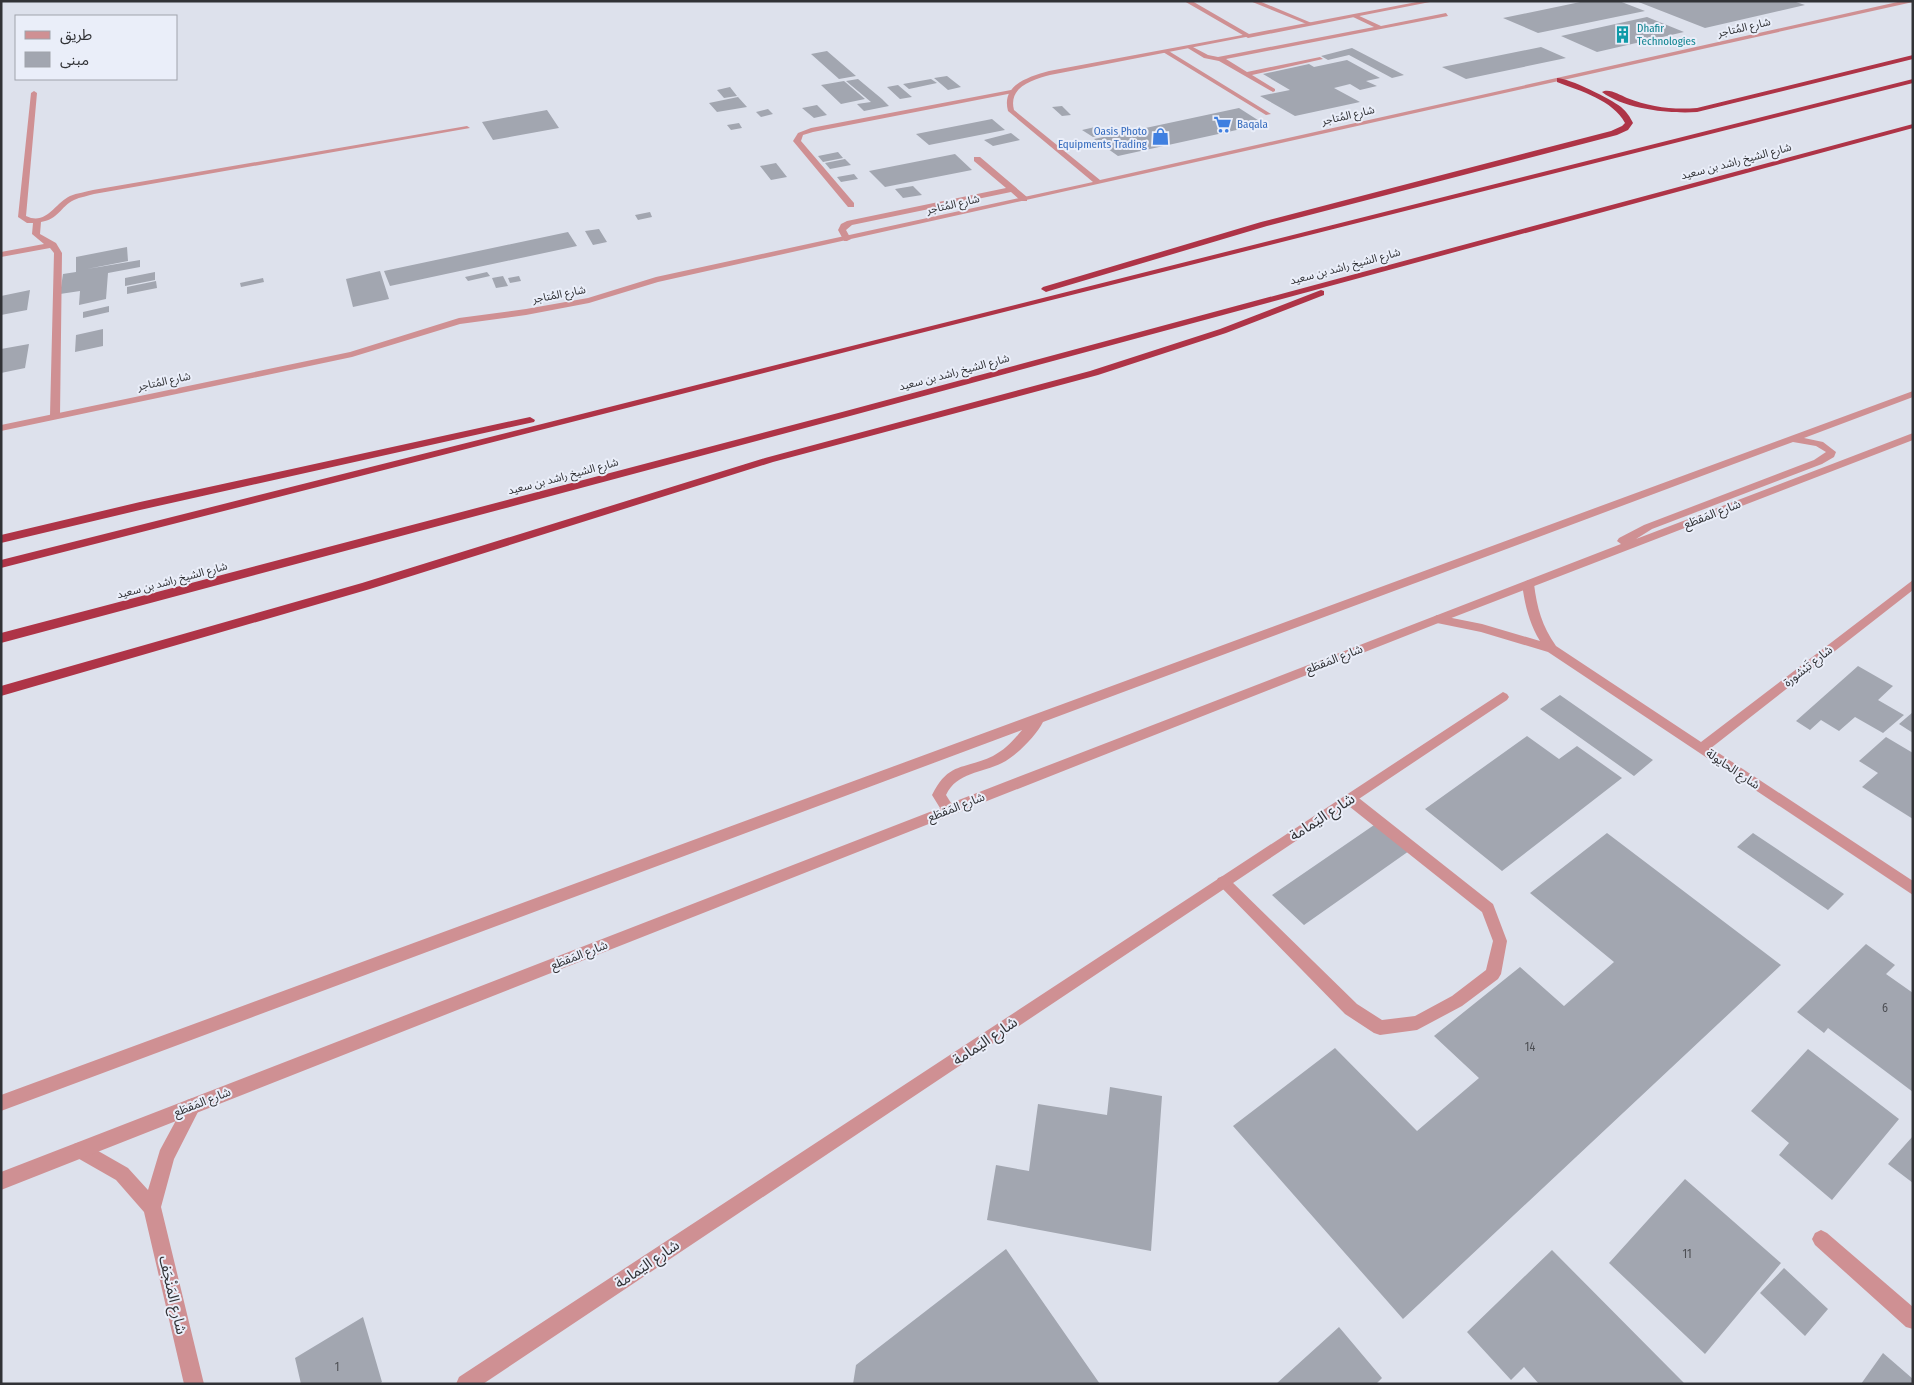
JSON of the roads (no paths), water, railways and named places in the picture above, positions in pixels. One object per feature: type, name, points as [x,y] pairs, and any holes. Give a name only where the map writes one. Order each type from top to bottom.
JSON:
[{"type":"highway","points":[[1573,77],[1631,103],[1657,110],[1682,112],[1704,109],[1913,57]]},
{"type":"highway","points":[[869,343],[1264,224],[1614,133],[1624,128],[1628,123],[1627,116],[1613,104],[1560,80]]},
{"type":"highway","points":[[1,564],[869,343],[1913,81]]},
{"type":"highway","name":"شارع الشيخ راشد بن سعيد","points":[[1,638],[836,417],[1913,126]]},
{"type":"highway","points":[[1,691],[357,589],[769,460],[1094,373],[1232,328],[1370,272]]},
{"type":"highway","points":[[1,539],[140,506],[797,362]]},
{"type":"street","points":[[1187,1],[1248,36]]},
{"type":"street","points":[[1253,1],[1311,24]]},
{"type":"street","points":[[851,205],[797,141],[800,134],[811,130],[1011,92],[1026,81],[1042,75],[1432,1]]},
{"type":"street","name":"شارع المُتاجر","points":[[1,428],[352,354],[459,321],[589,300],[656,280],[1911,1]]},
{"type":"street","points":[[1189,47],[1206,57],[1222,59],[1446,14]]},
{"type":"street","points":[[1355,16],[1390,32]]},
{"type":"street","points":[[1165,51],[1268,114]]},
{"type":"street","points":[[1222,59],[1273,90]]},
{"type":"street","points":[[1247,74],[1320,59]]},
{"type":"street","points":[[1011,92],[1008,98],[1011,111],[1099,183]]},
{"type":"street","points":[[34,93],[22,217],[30,221],[37,221],[55,214],[62,205],[72,198],[93,192],[467,128]]},
{"type":"street","points":[[978,159],[1024,199]]},
{"type":"street","points":[[847,239],[842,230],[844,226],[850,223],[1012,189]]},
{"type":"street","points":[[37,221],[36,234],[43,241],[53,245],[58,253],[55,416]]},
{"type":"street","points":[[1,255],[53,245]]},
{"type":"street","points":[[1,1103],[1913,394]]},
{"type":"street","name":"شارع المَقطَع","points":[[1,1181],[1437,619],[1913,436]]},
{"type":"street","points":[[1584,563],[1648,527],[1818,462],[1830,455],[1831,452],[1827,447],[1820,444],[1790,440]]},
{"type":"street","name":"شارع الحايولة","points":[[1528,584],[1531,611],[1538,629],[1552,649]]},
{"type":"street","name":"شارع تَبْشورة","points":[[1702,748],[1913,584]]},
{"type":"street","name":"شارع الحايولة","points":[[1437,619],[1482,628],[1552,649],[1913,889]]},
{"type":"street","name":"شارع اليَمامة","points":[[466,1384],[1503,697]]},
{"type":"street","points":[[948,810],[939,795],[942,785],[953,775],[1004,756],[1040,718]]},
{"type":"street","points":[[1224,882],[1351,1008],[1380,1028],[1417,1023],[1457,1001],[1493,974],[1500,941],[1488,908],[1350,799]]},
{"type":"street","name":"شارع المَنْجَف","points":[[193,1106],[166,1156],[152,1206],[194,1384]]},
{"type":"street","name":"شارع المَنْجَف","points":[[80,1150],[122,1174],[152,1206]]},
{"type":"street","points":[[1821,1239],[1913,1320]]},
{"type":"place","name":"Dhafir Technologies","points":[[1623,34]]},
{"type":"place","name":"Baqala","points":[[1223,124]]},
{"type":"place","name":"Oasis Photo Equipments Trading","points":[[1161,137]]}]
